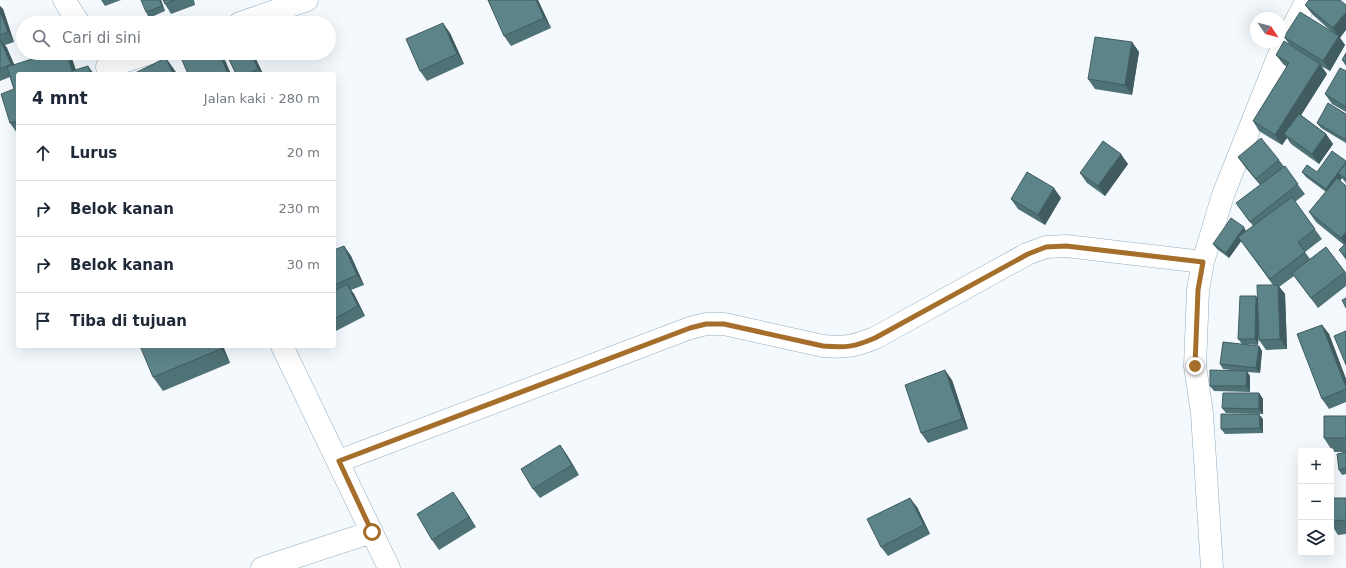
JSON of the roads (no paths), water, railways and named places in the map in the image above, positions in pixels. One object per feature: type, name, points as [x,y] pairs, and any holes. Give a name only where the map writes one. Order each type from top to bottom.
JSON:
[{"type":"street","points":[[64,0],[74,16]]},
{"type":"street","points":[[260,16],[305,0]]},
{"type":"street","points":[[1212,568],[1202,413],[1195,366],[1198,290],[1203,262],[1224,195],[1279,54],[1307,0]]},
{"type":"street","points":[[106,65],[124,60]]},
{"type":"street","points":[[339,461],[682,330],[700,325],[724,324],[823,346],[840,347],[857,345],[875,338],[1028,254],[1046,247],[1066,246],[1203,262]]},
{"type":"street","points":[[283,348],[339,461],[389,568]]},
{"type":"street","points":[[262,568],[372,532]]}]
